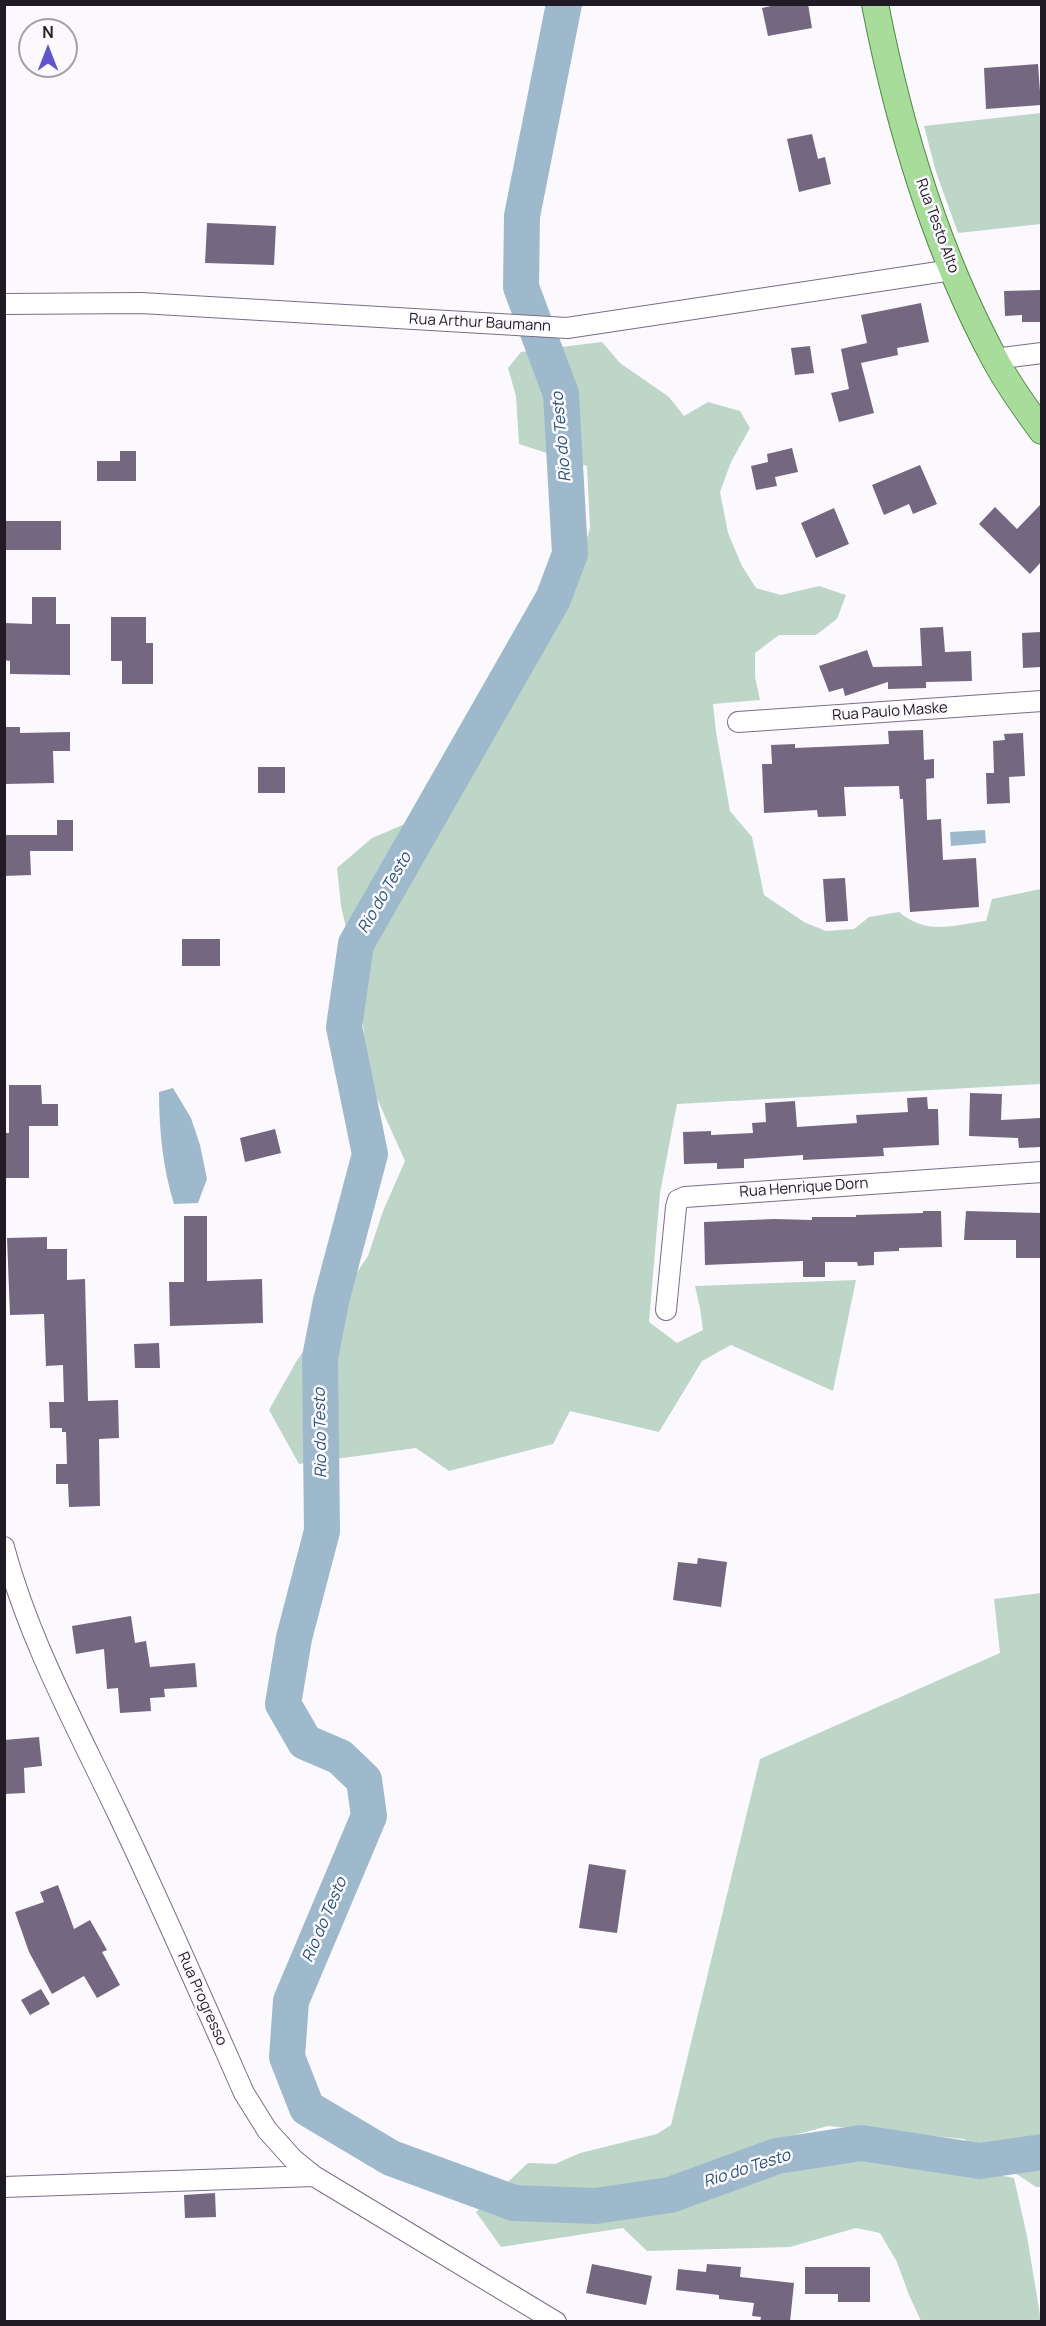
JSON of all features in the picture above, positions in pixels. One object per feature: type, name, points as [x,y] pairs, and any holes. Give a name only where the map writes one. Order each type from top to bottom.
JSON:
[{"type":"main road","name":"Rua Testo Alto","points":[[875,4],[896,99],[915,166],[952,270],[994,359],[1041,431]]},
{"type":"street","name":"Rua Arthur Baumann","points":[[4,304],[141,303],[567,328],[952,270]]},
{"type":"street","points":[[994,359],[1041,353]]},
{"type":"street","name":"Rua Paulo Maske","points":[[738,722],[1041,701]]},
{"type":"street","name":"Rua Henrique Dorn","points":[[666,1310],[676,1208],[678,1200],[685,1197],[1041,1172]]},
{"type":"street","name":"Rua Progresso","points":[[4,1547],[25,1614],[43,1660],[123,1825],[244,2092],[267,2130],[293,2159],[314,2176],[556,2322]]},
{"type":"street","points":[[4,2187],[314,2176]]},
{"type":"green space","points":[[1041,113],[1041,224],[958,233],[936,172],[924,126]]},
{"type":"green space","points":[[602,342],[620,363],[669,397],[684,416],[708,402],[740,411],[750,428],[731,462],[720,492],[728,533],[742,566],[756,588],[781,595],[819,586],[846,595],[837,619],[816,635],[779,635],[755,653],[755,677],[760,700],[713,704],[730,811],[752,837],[764,895],[804,922],[826,931],[854,929],[869,917],[899,912],[920,924],[930,926],[941,927],[986,921],[992,899],[1041,889],[1041,1084],[677,1104],[660,1193],[649,1322],[677,1343],[703,1330],[695,1286],[856,1280],[833,1391],[731,1345],[702,1361],[659,1432],[570,1411],[553,1444],[449,1471],[416,1448],[299,1464],[269,1410],[296,1362],[368,1256],[383,1211],[405,1161],[375,1094],[364,1039],[361,994],[341,906],[337,868],[372,838],[452,804],[523,676],[568,603],[590,528],[587,466],[519,444],[516,396],[508,368],[521,352]]},
{"type":"green space","points":[[1041,1593],[1041,2187],[1036,2187],[964,2139],[828,2126],[791,2136],[1014,2178],[1027,2236],[1041,2321],[921,2321],[897,2262],[880,2233],[856,2228],[790,2247],[647,2251],[623,2228],[501,2247],[476,2212],[528,2163],[555,2164],[580,2153],[657,2134],[671,2125],[760,1759],[1000,1653],[994,1599]]},
{"type":"water","points":[[985,830],[986,843],[951,846],[950,832]]},
{"type":"water","points":[[173,1088],[191,1118],[200,1145],[207,1179],[198,1203],[174,1204],[167,1177],[161,1135],[159,1092]]},
{"type":"building","points":[[780,4],[808,4],[812,28],[768,36],[762,8]]},
{"type":"building","points":[[1038,64],[1041,105],[986,109],[984,68]]},
{"type":"building","points":[[812,134],[818,159],[825,157],[831,184],[799,192],[787,139]]},
{"type":"building","points":[[207,223],[276,226],[274,265],[205,263]]},
{"type":"building","points":[[1041,290],[1041,322],[1022,322],[1022,315],[1005,316],[1004,291]]},
{"type":"building","points":[[921,303],[929,342],[897,348],[898,355],[861,363],[874,413],[839,422],[831,393],[849,389],[841,349],[867,343],[861,315]]},
{"type":"building","points":[[810,346],[814,373],[795,375],[791,348]]},
{"type":"building","points":[[792,448],[798,472],[775,477],[777,486],[756,490],[751,466],[768,462],[767,454]]},
{"type":"building","points":[[120,451],[136,451],[136,481],[97,481],[97,461],[120,461]]},
{"type":"building","points":[[920,465],[937,504],[913,514],[909,504],[884,515],[872,485]]},
{"type":"building","points":[[1041,504],[1041,562],[1030,574],[979,524],[995,507],[1017,529]]},
{"type":"building","points":[[834,508],[849,544],[816,558],[801,523]]},
{"type":"building","points":[[4,521],[61,521],[61,550],[4,550]]},
{"type":"building","points":[[32,597],[56,597],[56,624],[70,624],[70,675],[10,674],[10,661],[4,660],[4,623],[32,624]]},
{"type":"building","points":[[111,617],[146,617],[146,643],[153,643],[153,684],[122,684],[122,661],[111,661]]},
{"type":"building","points":[[943,627],[945,652],[971,651],[972,681],[926,682],[926,688],[888,689],[888,682],[845,696],[843,688],[829,692],[819,666],[867,650],[873,667],[922,666],[920,628]]},
{"type":"building","points":[[1041,632],[1041,667],[1023,668],[1022,633]]},
{"type":"building","points":[[4,727],[20,727],[20,733],[70,732],[70,751],[53,751],[54,783],[4,784]]},
{"type":"building","points":[[923,730],[924,760],[934,759],[934,778],[926,779],[927,820],[941,819],[943,860],[976,858],[979,907],[910,912],[903,799],[900,799],[899,786],[844,787],[846,816],[818,817],[817,810],[764,813],[762,764],[772,764],[771,745],[795,744],[795,748],[889,744],[888,731]]},
{"type":"building","points":[[1023,733],[1025,776],[1009,777],[1010,803],[987,804],[986,773],[994,773],[993,741],[1005,740],[1004,734]]},
{"type":"building","points":[[258,767],[285,767],[285,793],[258,793]]},
{"type":"building","points":[[57,820],[73,820],[73,851],[30,851],[31,875],[4,876],[4,835],[57,835]]},
{"type":"building","points":[[845,878],[848,921],[826,922],[823,879]]},
{"type":"building","points":[[182,939],[220,939],[220,966],[182,966]]},
{"type":"building","points":[[9,1085],[41,1085],[42,1104],[58,1104],[58,1126],[29,1126],[29,1178],[4,1178],[4,1133],[9,1133]]},
{"type":"building","points":[[970,1093],[1002,1094],[1001,1120],[1041,1118],[1041,1147],[1019,1148],[1018,1138],[969,1136]]},
{"type":"building","points":[[927,1097],[928,1109],[938,1109],[939,1145],[883,1148],[884,1156],[803,1160],[803,1155],[744,1159],[744,1168],[717,1169],[717,1163],[684,1164],[683,1132],[711,1131],[711,1135],[753,1133],[752,1123],[766,1122],[765,1103],[795,1101],[797,1127],[857,1123],[856,1115],[908,1112],[907,1098]]},
{"type":"building","points":[[275,1129],[281,1153],[245,1162],[240,1138]]},
{"type":"building","points":[[923,1211],[941,1211],[942,1247],[899,1248],[899,1251],[874,1252],[874,1265],[858,1266],[857,1262],[825,1262],[825,1277],[803,1277],[803,1261],[705,1265],[704,1222],[812,1220],[812,1217],[856,1217],[856,1215],[923,1213]]},
{"type":"building","points":[[966,1211],[1041,1213],[1041,1258],[1016,1258],[1016,1240],[964,1240]]},
{"type":"building","points":[[184,1216],[207,1216],[207,1281],[262,1279],[263,1323],[170,1326],[169,1282],[184,1282]]},
{"type":"building","points":[[47,1237],[47,1249],[67,1249],[67,1280],[85,1279],[88,1401],[118,1400],[119,1438],[99,1439],[100,1506],[69,1507],[68,1484],[56,1484],[56,1464],[67,1464],[66,1432],[62,1432],[62,1428],[50,1428],[49,1402],[64,1402],[63,1365],[46,1366],[44,1314],[10,1315],[7,1238]]},
{"type":"building","points":[[159,1343],[160,1368],[135,1368],[134,1344]]},
{"type":"building","points":[[698,1558],[727,1562],[721,1607],[673,1600],[678,1562],[697,1564]]},
{"type":"building","points":[[131,1616],[135,1643],[146,1641],[150,1667],[195,1663],[197,1687],[164,1689],[165,1697],[150,1698],[151,1711],[120,1713],[118,1688],[107,1689],[104,1649],[76,1654],[72,1626]]},
{"type":"building","points":[[39,1737],[42,1766],[24,1768],[25,1793],[4,1794],[4,1740]]},
{"type":"building","points":[[589,1864],[626,1870],[617,1933],[579,1928]]},
{"type":"building","points":[[58,1885],[74,1929],[90,1920],[107,1950],[102,1952],[120,1985],[97,1998],[84,1976],[52,1994],[29,1952],[15,1912],[44,1902],[40,1892]]},
{"type":"building","points":[[41,1989],[50,2004],[30,2015],[21,2000]]},
{"type":"building","points":[[215,2193],[216,2217],[185,2218],[184,2195]]},
{"type":"building","points":[[592,2264],[652,2276],[646,2305],[586,2293]]},
{"type":"building","points":[[707,2264],[741,2267],[740,2277],[794,2283],[790,2322],[760,2322],[761,2317],[752,2316],[754,2303],[719,2299],[719,2295],[676,2290],[678,2269],[706,2272]]},
{"type":"building","points":[[805,2267],[870,2267],[870,2302],[838,2302],[838,2294],[805,2294]]},
{"type":"waterway","name":"Rio do Testo","points":[[564,4],[522,216],[521,287],[561,394],[570,554],[553,599],[356,944],[344,1027],[370,1154],[331,1301],[320,1358],[322,1531],[294,1638],[283,1704],[305,1742],[340,1757],[364,1780],[369,1816],[291,2001],[287,2057],[307,2108],[391,2158],[514,2203],[595,2206],[670,2195],[777,2156],[861,2143],[980,2161],[1042,2152]]}]
